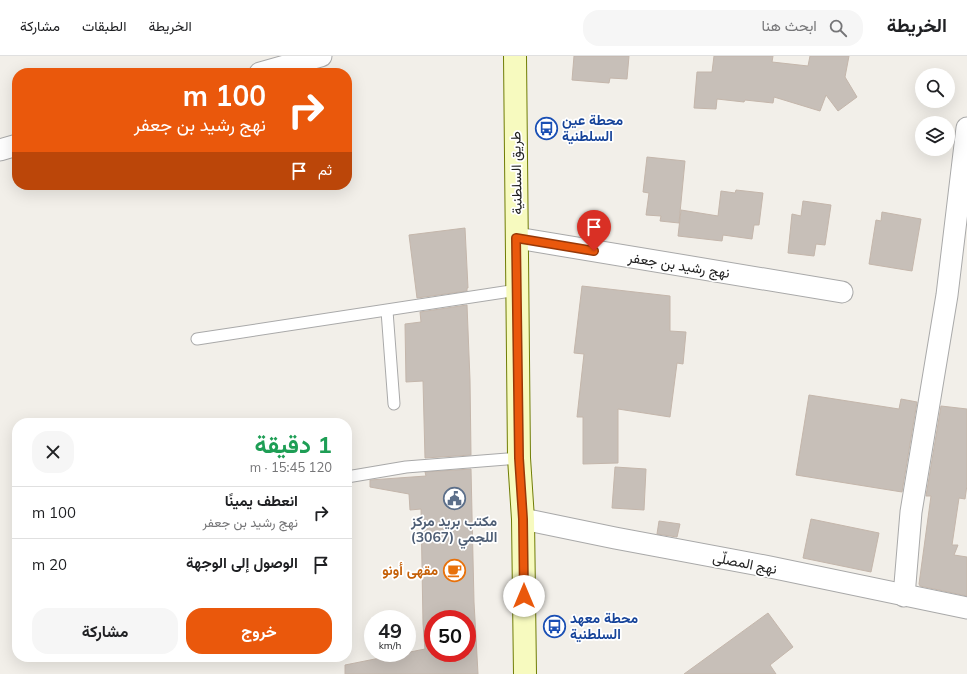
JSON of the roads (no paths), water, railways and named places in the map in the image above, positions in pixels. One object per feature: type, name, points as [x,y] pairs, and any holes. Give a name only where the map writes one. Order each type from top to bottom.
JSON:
[{"type":"main road","name":"طريق السلطنية","points":[[515,56],[519,458],[523,519],[525,674]]},
{"type":"street","points":[[278,68],[321,56]]},
{"type":"street","points":[[904,596],[911,512],[947,295],[967,128]]},
{"type":"street","points":[[0,150],[12,146]]},
{"type":"street","name":"نهج رشيد بن جعفر","points":[[516,238],[842,292]]},
{"type":"street","name":"نهج المصلّى","points":[[523,519],[770,567],[967,608]]},
{"type":"lane","points":[[197,339],[517,290]]},
{"type":"lane","points":[[387,311],[394,404]]},
{"type":"lane","points":[[352,476],[406,467],[519,458]]},
{"type":"place","name":"محطة عين السلطنية","points":[[547,128]]},
{"type":"place","name":"مكتب بريد مركز اللجمي (3067)","points":[[454,499]]},
{"type":"place","name":"مقهى أونو","points":[[454,570]]},
{"type":"place","name":"محطة معهد السلطنية","points":[[555,626]]}]
